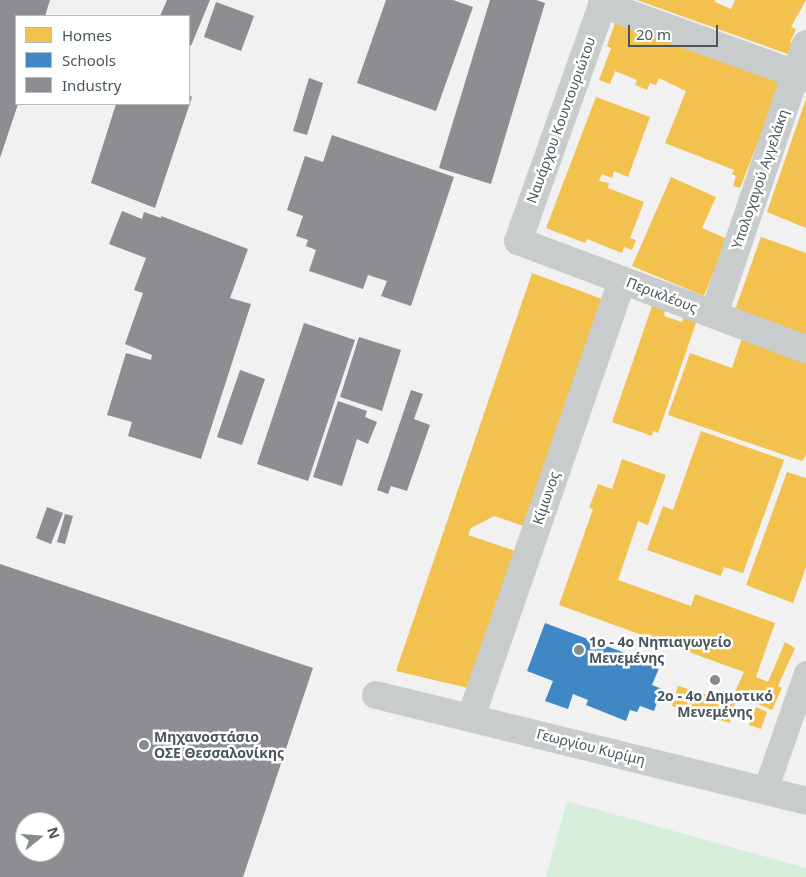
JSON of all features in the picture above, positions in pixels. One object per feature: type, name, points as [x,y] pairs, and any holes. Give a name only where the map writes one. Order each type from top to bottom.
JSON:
[{"type":"street","points":[[601,1],[801,77]]},
{"type":"street","name":"Ναυάρχου Κουντουριώτου","points":[[518,241],[601,1]]},
{"type":"street","name":"Υπολοχαγού Αγγελάκη","points":[[714,314],[801,77],[806,44]]},
{"type":"street","name":"Περικλέους","points":[[518,241],[806,349]]},
{"type":"street","name":"Κίμωνος","points":[[471,717],[622,280]]},
{"type":"street","points":[[765,790],[806,673]]},
{"type":"street","name":"Γεωργίου Κυρίμη","points":[[376,695],[806,801]]},
{"type":"green space","points":[[567,801],[806,868],[806,877],[546,877]]},
{"type":"building: Homes","points":[[637,0],[715,0],[715,2],[731,9],[735,0],[806,0],[791,27],[796,29],[790,42],[798,45],[793,56]]},
{"type":"building: Homes","points":[[615,23],[781,83],[740,188],[733,186],[736,176],[732,174],[734,170],[665,143],[686,91],[659,78],[656,85],[650,83],[647,90],[635,85],[637,80],[615,71],[610,84],[599,80],[611,48],[607,46]]},
{"type":"building: Homes","points":[[596,97],[650,117],[628,177],[614,171],[612,178],[602,174],[599,181],[609,183],[608,188],[644,202],[630,238],[636,240],[632,250],[624,247],[622,253],[587,239],[585,243],[546,228]]},
{"type":"building: Homes","points":[[806,99],[806,228],[767,212]]},
{"type":"building: Homes","points":[[671,177],[716,197],[702,228],[727,239],[704,296],[632,266]]},
{"type":"building: Homes","points":[[761,237],[806,253],[806,335],[735,310]]},
{"type":"building: Homes","points":[[532,273],[602,299],[524,526],[494,516],[471,528],[468,535],[515,551],[468,688],[396,671]]},
{"type":"building: Homes","points":[[652,306],[665,311],[664,316],[682,322],[684,316],[697,320],[658,433],[653,431],[652,436],[612,422]]},
{"type":"building: Homes","points":[[742,338],[806,360],[806,455],[802,461],[668,415],[690,353],[732,368]]},
{"type":"building: Homes","points":[[701,431],[784,460],[743,573],[724,567],[721,576],[647,550],[663,506],[673,510]]},
{"type":"building: Homes","points":[[622,459],[666,475],[648,525],[638,521],[618,580],[691,606],[695,594],[775,623],[756,677],[768,682],[785,642],[795,648],[778,686],[782,688],[772,710],[734,694],[744,672],[559,605],[593,509],[589,508],[598,484],[612,489]]},
{"type":"building: Homes","points":[[787,472],[806,478],[806,567],[793,603],[746,585]]},
{"type":"building: Homes","points":[[678,686],[735,703],[730,723],[672,706]]},
{"type":"building: Homes","points":[[756,707],[767,712],[761,729],[749,725]]},
{"type":"building: Schools","points":[[545,623],[660,666],[652,685],[662,689],[654,711],[640,706],[637,712],[630,710],[626,721],[586,705],[588,700],[573,694],[568,709],[545,701],[553,681],[527,671]]},
{"type":"building: Industry","points":[[0,0],[50,0],[45,15],[15,15],[15,105],[18,105],[0,158]]},
{"type":"building: Industry","points":[[167,0],[210,0],[191,46],[190,15],[160,15]]},
{"type":"building: Industry","points":[[386,0],[453,0],[473,7],[436,111],[357,83]]},
{"type":"building: Industry","points":[[490,0],[536,0],[545,3],[491,184],[439,168]]},
{"type":"building: Industry","points":[[216,2],[254,16],[241,51],[204,37]]},
{"type":"building: Industry","points":[[309,78],[323,83],[307,135],[293,131]]},
{"type":"building: Industry","points":[[116,105],[189,105],[155,208],[91,183]]},
{"type":"building: Industry","points":[[332,135],[454,177],[411,306],[381,296],[387,281],[368,275],[363,289],[309,271],[316,250],[306,246],[308,240],[296,236],[303,216],[287,210],[305,156],[323,162]]},
{"type":"building: Industry","points":[[122,211],[142,219],[144,212],[161,218],[161,216],[248,249],[230,298],[251,304],[201,459],[128,436],[132,422],[107,415],[126,353],[151,360],[152,355],[125,344],[143,293],[134,290],[146,258],[109,244]]},
{"type":"building: Industry","points":[[304,323],[355,340],[308,481],[257,464]]},
{"type":"building: Industry","points":[[359,337],[401,350],[382,411],[340,397]]},
{"type":"building: Industry","points":[[240,370],[265,379],[242,445],[217,437]]},
{"type":"building: Industry","points":[[411,390],[423,394],[414,419],[430,425],[407,491],[391,486],[388,494],[377,490]]},
{"type":"building: Industry","points":[[338,401],[367,411],[365,417],[377,422],[368,444],[357,439],[342,486],[313,477]]},
{"type":"building: Industry","points":[[47,507],[63,513],[51,544],[36,538]]},
{"type":"building: Industry","points":[[65,514],[73,516],[65,544],[57,542]]},
{"type":"building: Industry","name":"Μηχανοστάσιο ΟΣΕ Θεσσαλονίκης","points":[[0,564],[313,668],[243,877],[0,877]]},
{"type":"place","name":"1o - 4o Νηπιαγωγείο Μενεμένης","points":[[579,650]]},
{"type":"place","name":"2o - 4o Δημοτικό Μενεμένης","points":[[715,680]]},
{"type":"place","name":"Μηχανοστάσιο ΟΣΕ Θεσσαλονίκης","points":[[144,745]]}]
